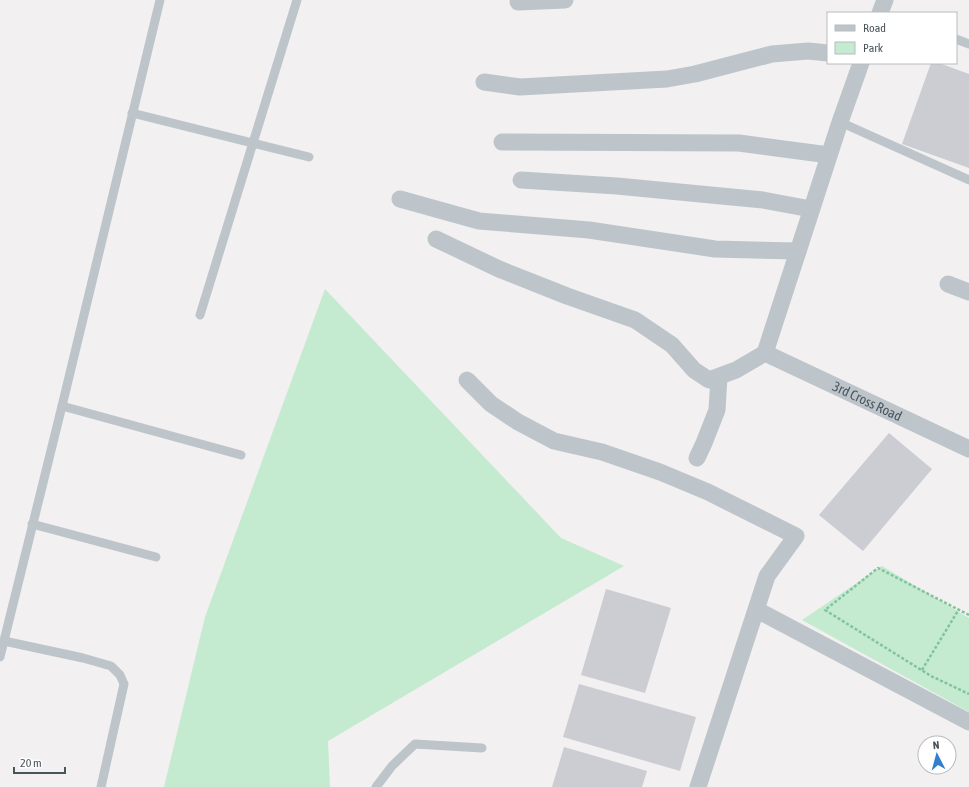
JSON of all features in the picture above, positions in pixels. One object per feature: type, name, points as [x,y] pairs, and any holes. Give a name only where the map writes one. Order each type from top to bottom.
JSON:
[{"type":"street","points":[[518,2],[565,0]]},
{"type":"street","points":[[484,82],[520,87],[668,80],[772,54],[808,50],[827,53]]},
{"type":"street","points":[[436,239],[512,274],[567,296],[635,320],[672,345],[694,370],[709,380],[736,370],[765,353],[840,122],[861,64]]},
{"type":"street","points":[[502,142],[739,143],[829,156]]},
{"type":"street","points":[[521,180],[617,186],[763,200],[812,209]]},
{"type":"street","points":[[400,199],[479,221],[589,230],[715,249],[798,251]]},
{"type":"street","points":[[948,284],[969,292]]},
{"type":"street","name":"3rd Cross Road","points":[[765,353],[969,449]]},
{"type":"street","points":[[697,458],[717,410],[719,377]]},
{"type":"street","points":[[467,380],[491,404],[513,419],[554,441],[602,452],[660,472],[708,492],[796,536],[767,576],[698,787]]},
{"type":"street","points":[[757,610],[969,722]]},
{"type":"lane","points":[[0,657],[160,0]]},
{"type":"lane","points":[[200,315],[297,0]]},
{"type":"lane","points":[[957,39],[969,44]]},
{"type":"lane","points":[[132,113],[309,157]]},
{"type":"lane","points":[[840,122],[969,180]]},
{"type":"lane","points":[[62,406],[241,455]]},
{"type":"lane","points":[[32,524],[156,557]]},
{"type":"lane","points":[[4,641],[111,666],[120,675],[124,684],[100,787]]},
{"type":"lane","points":[[376,787],[392,766],[415,744],[482,748]]},
{"type":"path","points":[[969,615],[878,568],[825,610],[931,676],[969,694]]},
{"type":"path","points":[[922,670],[959,609]]},
{"type":"green space","points":[[325,289],[561,538],[624,566],[328,741],[330,787],[164,787],[205,617]]},
{"type":"green space","points":[[882,566],[969,618],[969,712],[802,620]]},
{"type":"building","points":[[931,64],[942,64],[969,74],[969,168],[902,144]]},
{"type":"building","points":[[889,433],[932,469],[863,551],[819,515]]},
{"type":"building","points":[[606,589],[671,608],[645,693],[581,675]]},
{"type":"building","points":[[579,684],[696,717],[680,771],[563,737]]},
{"type":"building","points":[[564,747],[647,771],[642,787],[552,787]]}]
